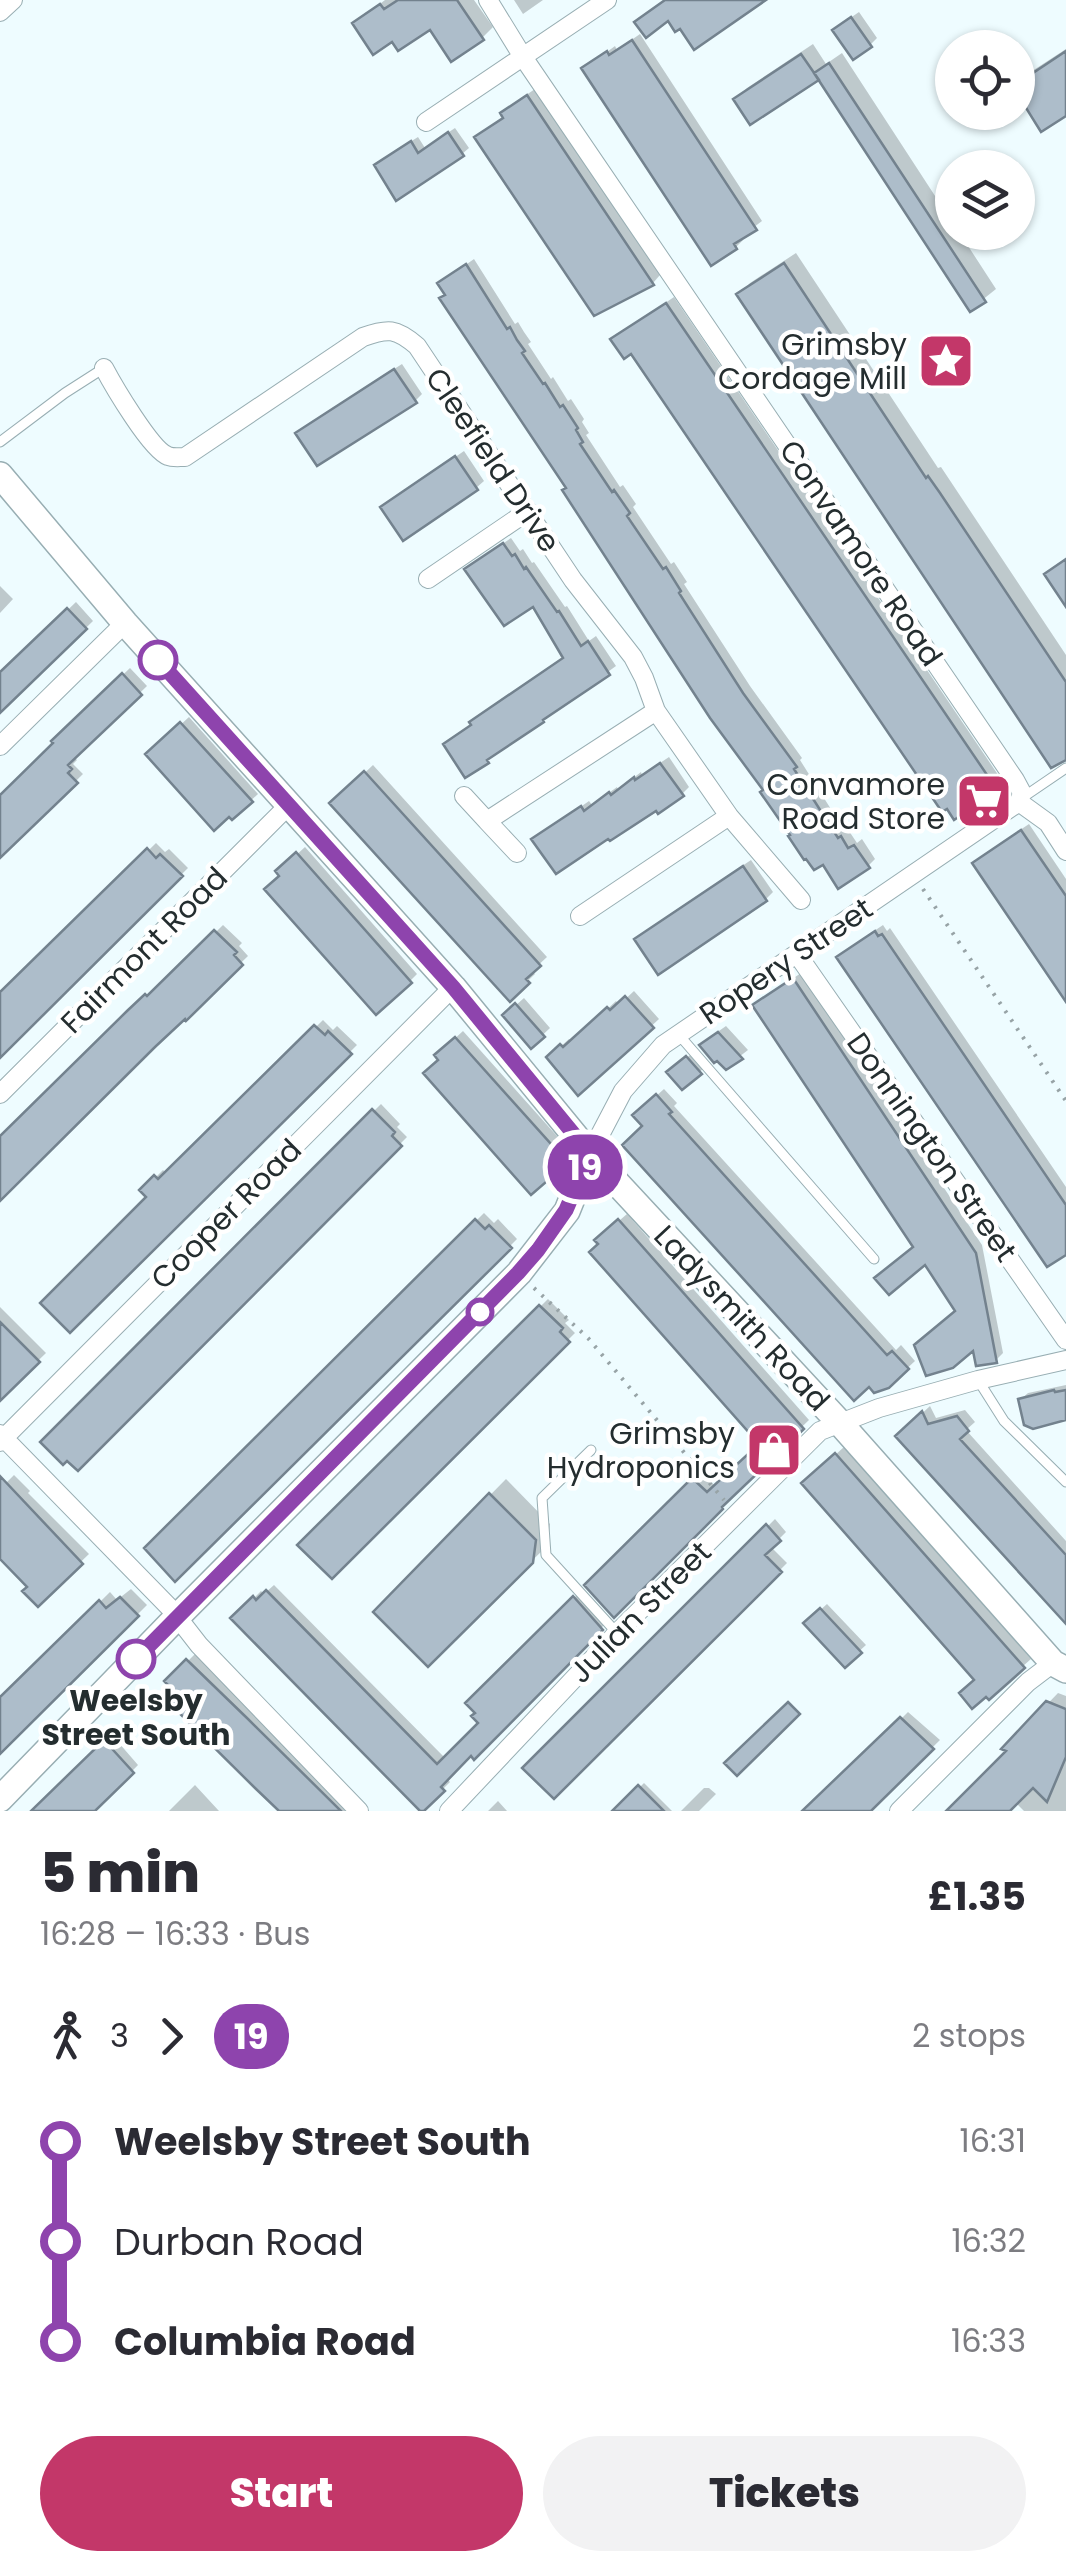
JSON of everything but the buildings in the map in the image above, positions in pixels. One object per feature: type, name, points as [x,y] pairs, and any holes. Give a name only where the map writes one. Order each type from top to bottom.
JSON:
[{"type":"street","points":[[0,12],[13,0]]},
{"type":"street","name":"Convamore Road","points":[[488,0],[1015,780],[1022,793],[1019,801],[1048,823],[1066,851]]},
{"type":"street","points":[[426,122],[607,0]]},
{"type":"street","name":"Cleefield Drive","points":[[104,368],[153,445],[166,456],[184,457],[363,336],[386,329],[405,336],[417,346],[583,594],[632,657],[656,711],[729,816],[801,900]]},
{"type":"street","name":"Ladysmith Road","points":[[0,475],[125,622],[453,987],[590,1154],[1059,1666]]},
{"type":"street","points":[[428,579],[528,511]]},
{"type":"street","points":[[0,746],[125,622]]},
{"type":"street","points":[[487,821],[656,711]]},
{"type":"street","points":[[464,796],[517,853]]},
{"type":"street","name":"Ropery Street","points":[[590,1154],[623,1091],[663,1044],[1019,801]]},
{"type":"street","name":"Fairmont Road","points":[[0,1094],[289,805]]},
{"type":"street","points":[[580,916],[729,816]]},
{"type":"street","name":"Donnington Street","points":[[797,954],[1066,1340]]},
{"type":"street","name":"Cooper Road","points":[[2,1438],[453,987]]},
{"type":"street","points":[[0,1799],[518,1273],[566,1210],[590,1154]]},
{"type":"street","name":"Julian Street","points":[[449,1811],[617,1633],[820,1431],[879,1408],[1066,1360]]},
{"type":"street","points":[[2,1438],[359,1811]]},
{"type":"street","points":[[900,1811],[1028,1682],[1059,1666]]},
{"type":"lane","points":[[0,442],[104,368]]},
{"type":"lane","points":[[1019,801],[1066,768]]},
{"type":"lane","points":[[678,1034],[874,1260]]},
{"type":"lane","points":[[978,1380],[1004,1422],[1066,1482]]},
{"type":"lane","points":[[591,1450],[542,1498],[546,1555],[617,1633]]},
{"type":"path","points":[[914,876],[1066,1101]]},
{"type":"path","points":[[518,1273],[588,1338],[737,1516]]},
{"type":"bus line","name":"19","points":[[136,1659],[518,1273],[566,1210],[590,1154],[453,987],[158,660]]},
{"type":"place","name":"Grimsby Cordage Mill","points":[[946,361]]},
{"type":"place","name":"Convamore Road Store","points":[[984,801]]},
{"type":"place","name":"Grimsby Hydroponics","points":[[774,1450]]},
{"type":"place","name":"Weelsby Street South","points":[[136,1659]]}]
